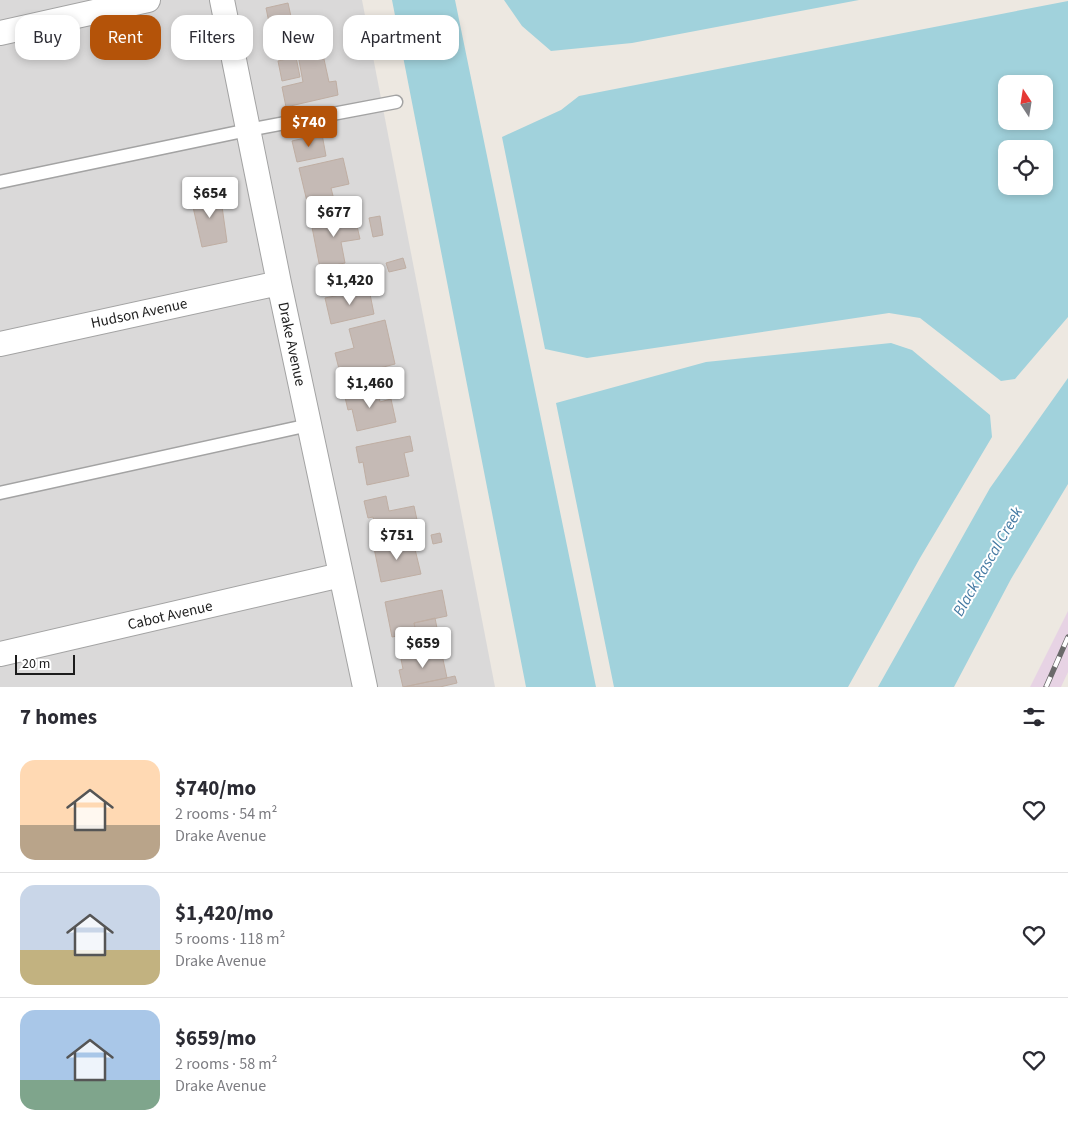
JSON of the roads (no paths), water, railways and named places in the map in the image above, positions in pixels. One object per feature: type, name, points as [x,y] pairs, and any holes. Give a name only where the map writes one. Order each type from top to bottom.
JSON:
[{"type":"street","points":[[0,33],[148,0]]},
{"type":"street","name":"Drake Avenue","points":[[222,0],[279,283],[365,687]]},
{"type":"street","name":"Hudson Avenue","points":[[0,344],[279,283]]},
{"type":"street","name":"Cabot Avenue","points":[[0,654],[341,575]]},
{"type":"lane","points":[[0,182],[248,130],[396,102]]},
{"type":"lane","points":[[0,493],[309,425]]},
{"type":"water","points":[[392,0],[455,0],[458,15],[395,15]]},
{"type":"water","points":[[504,0],[859,0],[632,43],[551,51],[522,26]]},
{"type":"water","points":[[1068,1],[1068,317],[1015,379],[1001,381],[920,318],[889,313],[587,358],[545,349],[502,137],[561,110],[579,96]]},
{"type":"water","points":[[459,19],[596,687],[526,687],[404,60],[459,60]]},
{"type":"water","points":[[891,343],[912,350],[990,415],[992,437],[920,558],[848,687],[614,687],[556,403],[706,362]]},
{"type":"water","name":"Black Rascal Creek","points":[[1068,378],[1068,484],[1011,579],[954,687],[878,687],[990,488]]},
{"type":"railway","points":[[1046,687],[1068,637]]}]
